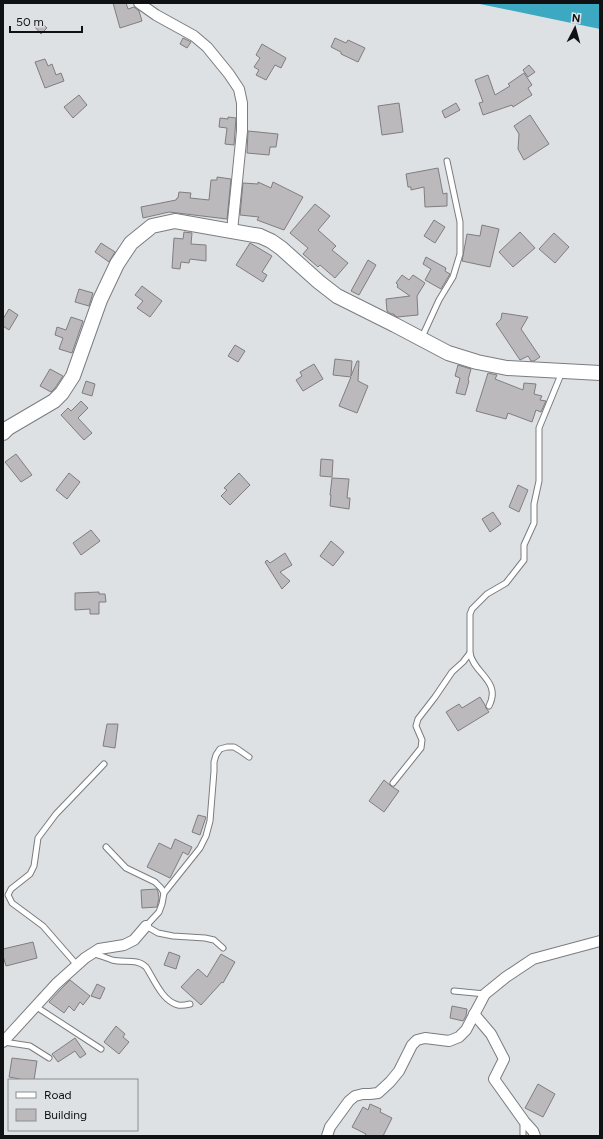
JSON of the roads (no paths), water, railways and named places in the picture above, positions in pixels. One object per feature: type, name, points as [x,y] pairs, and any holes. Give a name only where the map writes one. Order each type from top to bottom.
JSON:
[{"type":"street","points":[[139,3],[156,15],[194,36],[208,48],[239,89],[242,103],[242,132],[232,230]]},
{"type":"street","points":[[3,433],[8,428],[54,401],[62,393],[73,376],[103,294],[117,264],[131,242],[152,226],[175,221],[232,230],[260,236],[271,241],[337,296],[448,353],[477,362],[507,368],[600,373]]},
{"type":"street","points":[[3,1042],[56,984],[91,953],[124,945],[134,940],[146,926]]},
{"type":"street","points":[[327,1136],[330,1128],[349,1101],[355,1096],[378,1092],[390,1082],[399,1071],[412,1045],[417,1040],[425,1038],[449,1041],[459,1037],[466,1030],[485,994],[506,977],[533,959],[600,941]]},
{"type":"street","points":[[474,1014],[491,1034],[504,1059],[494,1079],[524,1121],[533,1131],[535,1136]]},
{"type":"lane","points":[[421,338],[439,300],[453,277],[460,254],[460,222],[447,161]]},
{"type":"lane","points":[[489,706],[492,700],[491,686],[471,658],[470,614],[472,609],[488,594],[506,583],[524,560],[524,545],[534,524],[534,504],[539,481],[539,428],[562,371]]},
{"type":"lane","points":[[393,783],[421,748],[422,740],[416,726],[418,719],[436,697],[452,672],[470,653]]},
{"type":"lane","points":[[223,948],[214,940],[158,933],[146,926],[159,912],[164,893],[200,848],[206,836],[210,821],[214,762],[216,755],[220,749],[234,747],[249,757]]},
{"type":"lane","points":[[77,965],[43,926],[12,903],[8,895],[11,889],[30,874],[34,866],[38,838],[56,814],[104,764]]},
{"type":"lane","points":[[106,847],[126,868],[155,882],[164,893]]},
{"type":"lane","points":[[91,953],[119,961],[137,961],[142,963],[164,996],[171,1003],[179,1005],[190,1004]]},
{"type":"lane","points":[[454,991],[485,994]]},
{"type":"lane","points":[[35,1006],[101,1048]]},
{"type":"lane","points":[[3,1042],[30,1046],[49,1058]]},
{"type":"lane","points":[[523,1136],[524,1121]]},
{"type":"water","points":[[475,3],[600,3],[600,29]]}]
